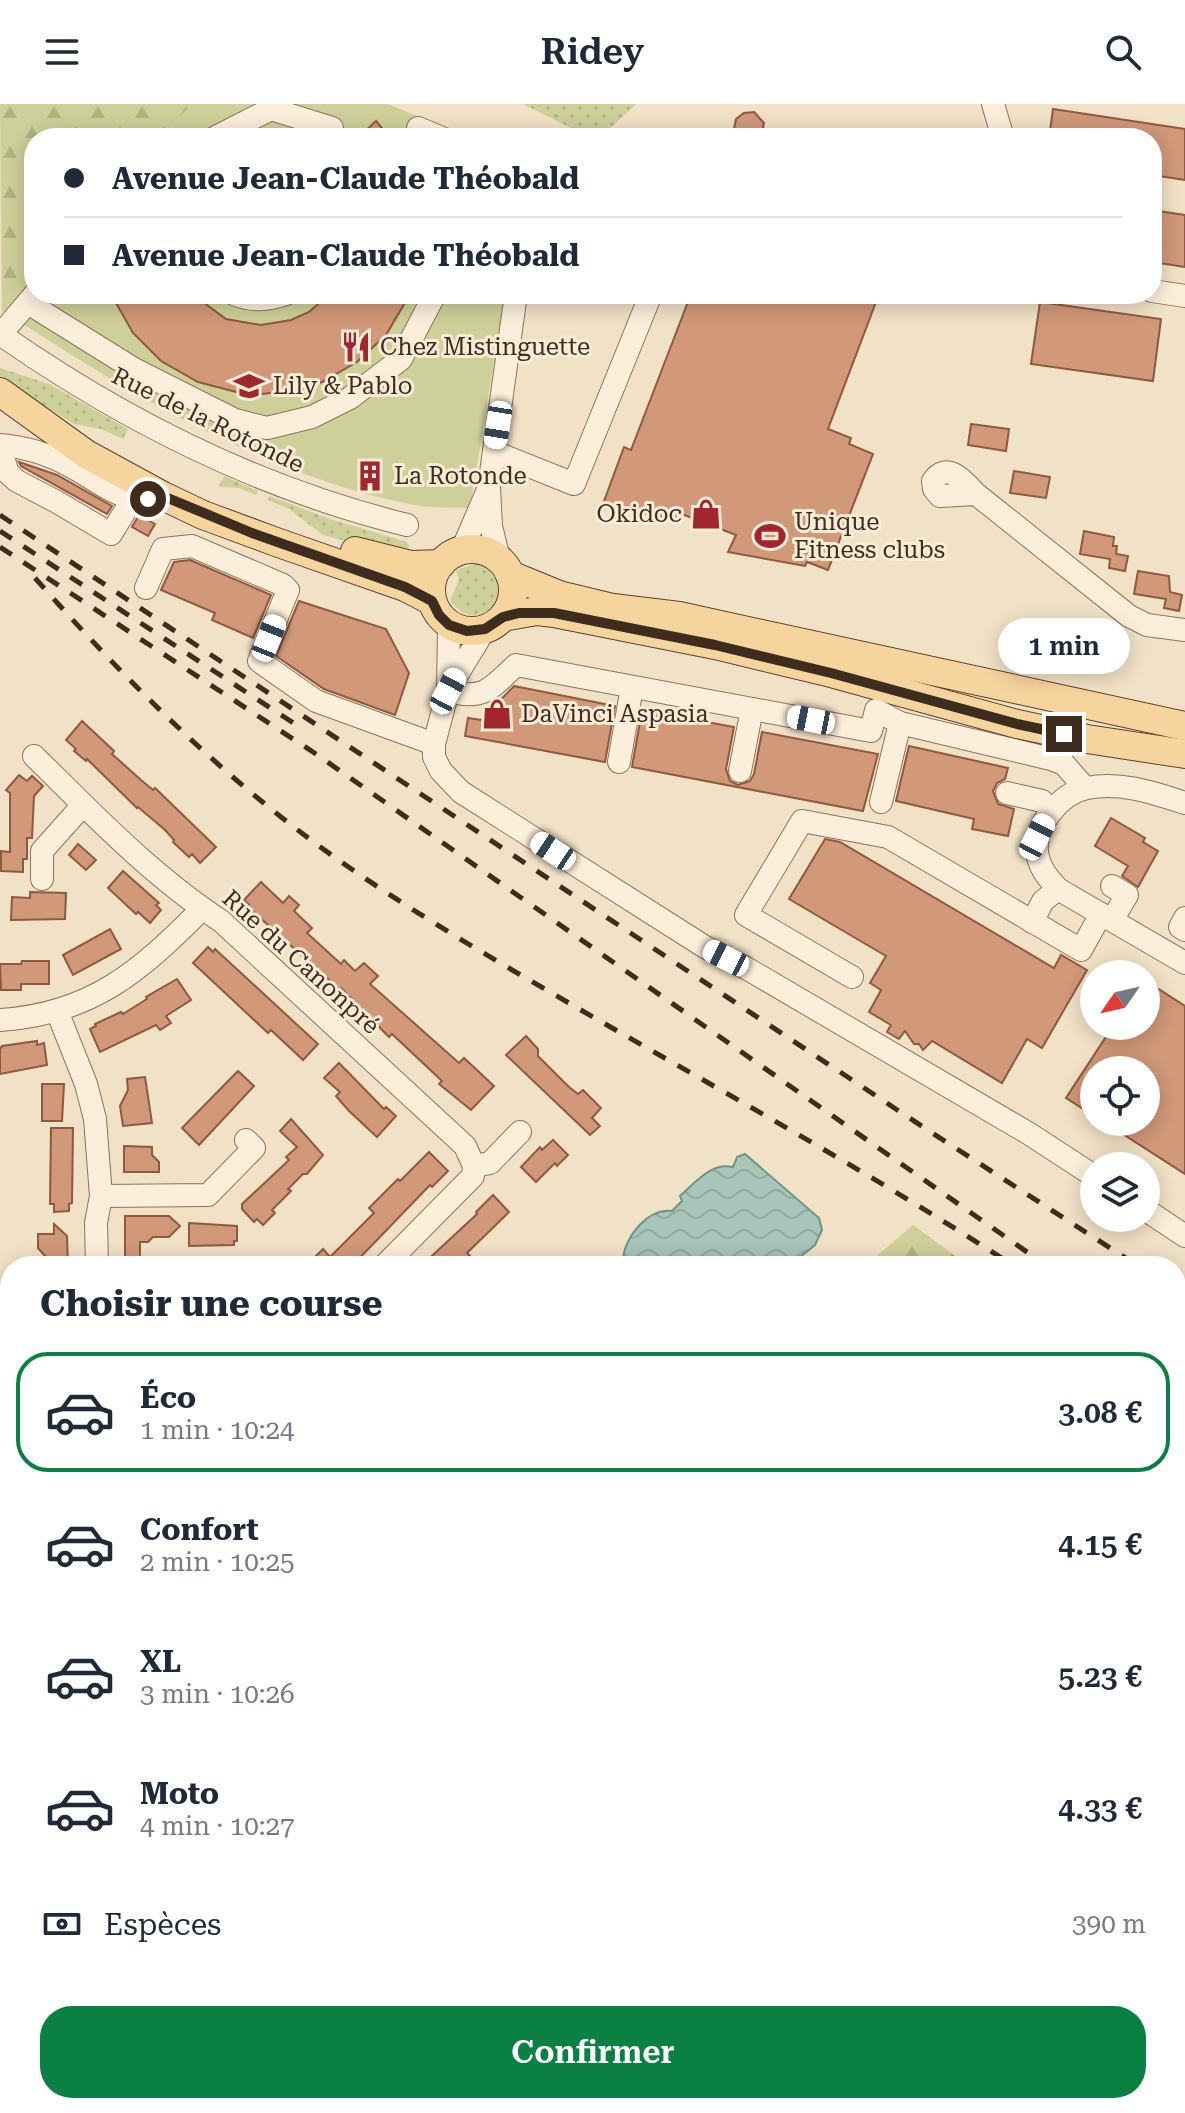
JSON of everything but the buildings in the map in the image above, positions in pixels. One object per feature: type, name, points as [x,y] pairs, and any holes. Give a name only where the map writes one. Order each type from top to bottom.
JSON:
[{"type":"main road","points":[[0,394],[86,454],[163,496],[203,515],[405,587],[432,601]]},
{"type":"main road","points":[[0,394],[156,478],[313,539],[391,562],[411,565],[481,550],[504,567],[559,595],[613,608],[679,616],[1185,726]]},
{"type":"main road","points":[[452,557],[434,575],[432,601],[449,625],[467,631],[537,611],[554,613],[715,645],[1185,765]]},
{"type":"main road","points":[[494,623],[511,604],[513,590],[504,567]]},
{"type":"main road","points":[[1087,739],[1185,754]]},
{"type":"street","points":[[993,104],[1000,128]]},
{"type":"street","points":[[234,128],[271,109],[332,128]]},
{"type":"street","points":[[1162,293],[1185,296]]},
{"type":"street","points":[[0,334],[27,304]]},
{"type":"street","points":[[41,304],[134,369],[235,420],[267,428],[312,417],[350,398],[401,359],[430,304]]},
{"type":"street","points":[[504,567],[491,526],[489,487],[515,304]]},
{"type":"street","points":[[494,452],[574,484],[647,304]]},
{"type":"street","name":"Rue de la Rotonde","points":[[0,334],[57,373],[146,423],[234,465],[303,495],[407,525]]},
{"type":"street","points":[[132,500],[111,534],[17,481],[8,473],[0,446],[27,447],[71,466],[132,500],[163,496]]},
{"type":"street","points":[[452,557],[489,487]]},
{"type":"street","points":[[976,494],[1129,616],[1147,625],[1185,630]]},
{"type":"street","points":[[146,588],[163,549],[192,546],[283,585],[288,590],[259,661],[316,701],[434,744]]},
{"type":"street","points":[[494,623],[464,660],[448,691],[434,744],[434,757],[441,771],[461,792],[705,947],[1028,1133],[1080,1167]]},
{"type":"street","points":[[448,691],[449,625]]},
{"type":"street","points":[[448,691],[464,696],[481,694],[516,665],[871,731],[876,710],[900,723],[1051,759],[1064,764],[1085,788]]},
{"type":"street","points":[[619,762],[632,687]]},
{"type":"street","points":[[740,771],[752,709]]},
{"type":"street","points":[[881,802],[900,723]]},
{"type":"street","name":"Rue du Canonpré","points":[[34,756],[183,896],[221,921],[465,1146],[474,1166]]},
{"type":"street","points":[[1185,803],[1157,793],[1118,786],[1085,788],[1065,798],[1052,811],[1037,837],[1037,853],[1044,874],[1058,889],[1185,963]]},
{"type":"street","points":[[1007,793],[1042,801],[1052,811]]},
{"type":"street","points":[[42,879],[42,851],[83,805]]},
{"type":"street","points":[[852,977],[746,915],[802,821],[888,837],[1081,950],[1127,895],[1112,886]]},
{"type":"street","points":[[1032,922],[1043,901],[1058,889]]},
{"type":"street","points":[[0,1020],[57,1011],[114,985],[138,970],[202,909]]},
{"type":"street","points":[[1185,918],[1180,927],[1185,930]]},
{"type":"street","points":[[57,1011],[86,1084],[95,1119],[101,1196],[96,1223],[97,1256]]},
{"type":"street","points":[[394,1256],[466,1186],[473,1176],[474,1166],[490,1163],[520,1132]]},
{"type":"street","points":[[101,1196],[208,1195],[254,1148],[246,1140]]},
{"type":"street","points":[[1160,1219],[1185,1236]]},
{"type":"green space","points":[[0,104],[192,104],[170,128],[24,128],[24,286],[2,310]]},
{"type":"green space","points":[[192,104],[388,104],[446,128],[170,128]]},
{"type":"green space","points":[[523,104],[636,104],[611,128],[571,128]]},
{"type":"green space","points":[[24,286],[24,304],[503,304],[470,508],[415,505],[360,492],[252,453],[97,371],[2,310]]},
{"type":"green space","points":[[0,368],[49,384],[128,429],[123,439],[101,429],[74,424],[0,378]]},
{"type":"green space","points":[[224,476],[258,491],[256,495],[239,488],[219,486]]},
{"type":"green space","points":[[269,496],[330,519],[407,542],[405,557],[323,535],[289,509],[268,500]]},
{"type":"green space","points":[[476,564],[491,572],[499,583],[499,594],[485,612],[474,615],[462,612],[450,600],[459,580],[456,570]]},
{"type":"green space","points":[[913,1225],[955,1256],[877,1256]]},
{"type":"water","points":[[745,1154],[819,1218],[822,1230],[815,1245],[801,1256],[624,1256],[632,1234],[646,1219],[663,1211],[672,1211],[682,1201],[680,1196],[704,1174],[718,1167],[733,1167],[737,1157]]},
{"type":"railway","points":[[0,515],[1123,1256]]},
{"type":"railway","points":[[0,531],[298,726]]},
{"type":"railway","points":[[0,547],[316,754],[1033,1256]]},
{"type":"railway","points":[[35,578],[105,655],[179,728],[257,798],[340,861],[465,942],[858,1169],[998,1256]]},
{"type":"place","name":"Chez Mistinguette","points":[[356,347]]},
{"type":"place","name":"Lily & Pablo","points":[[249,386]]},
{"type":"place","name":"La Rotonde","points":[[370,476]]},
{"type":"place","name":"Okidoc","points":[[706,514]]},
{"type":"place","name":"Unique Fitness clubs","points":[[770,536]]},
{"type":"place","name":"DaVinci Aspasia","points":[[497,714]]},
{"type":"route","points":[[148,499],[163,496],[203,515],[405,587],[432,601],[449,625],[467,631],[485,629],[503,617],[519,613],[554,613],[715,645],[1064,734]]}]
